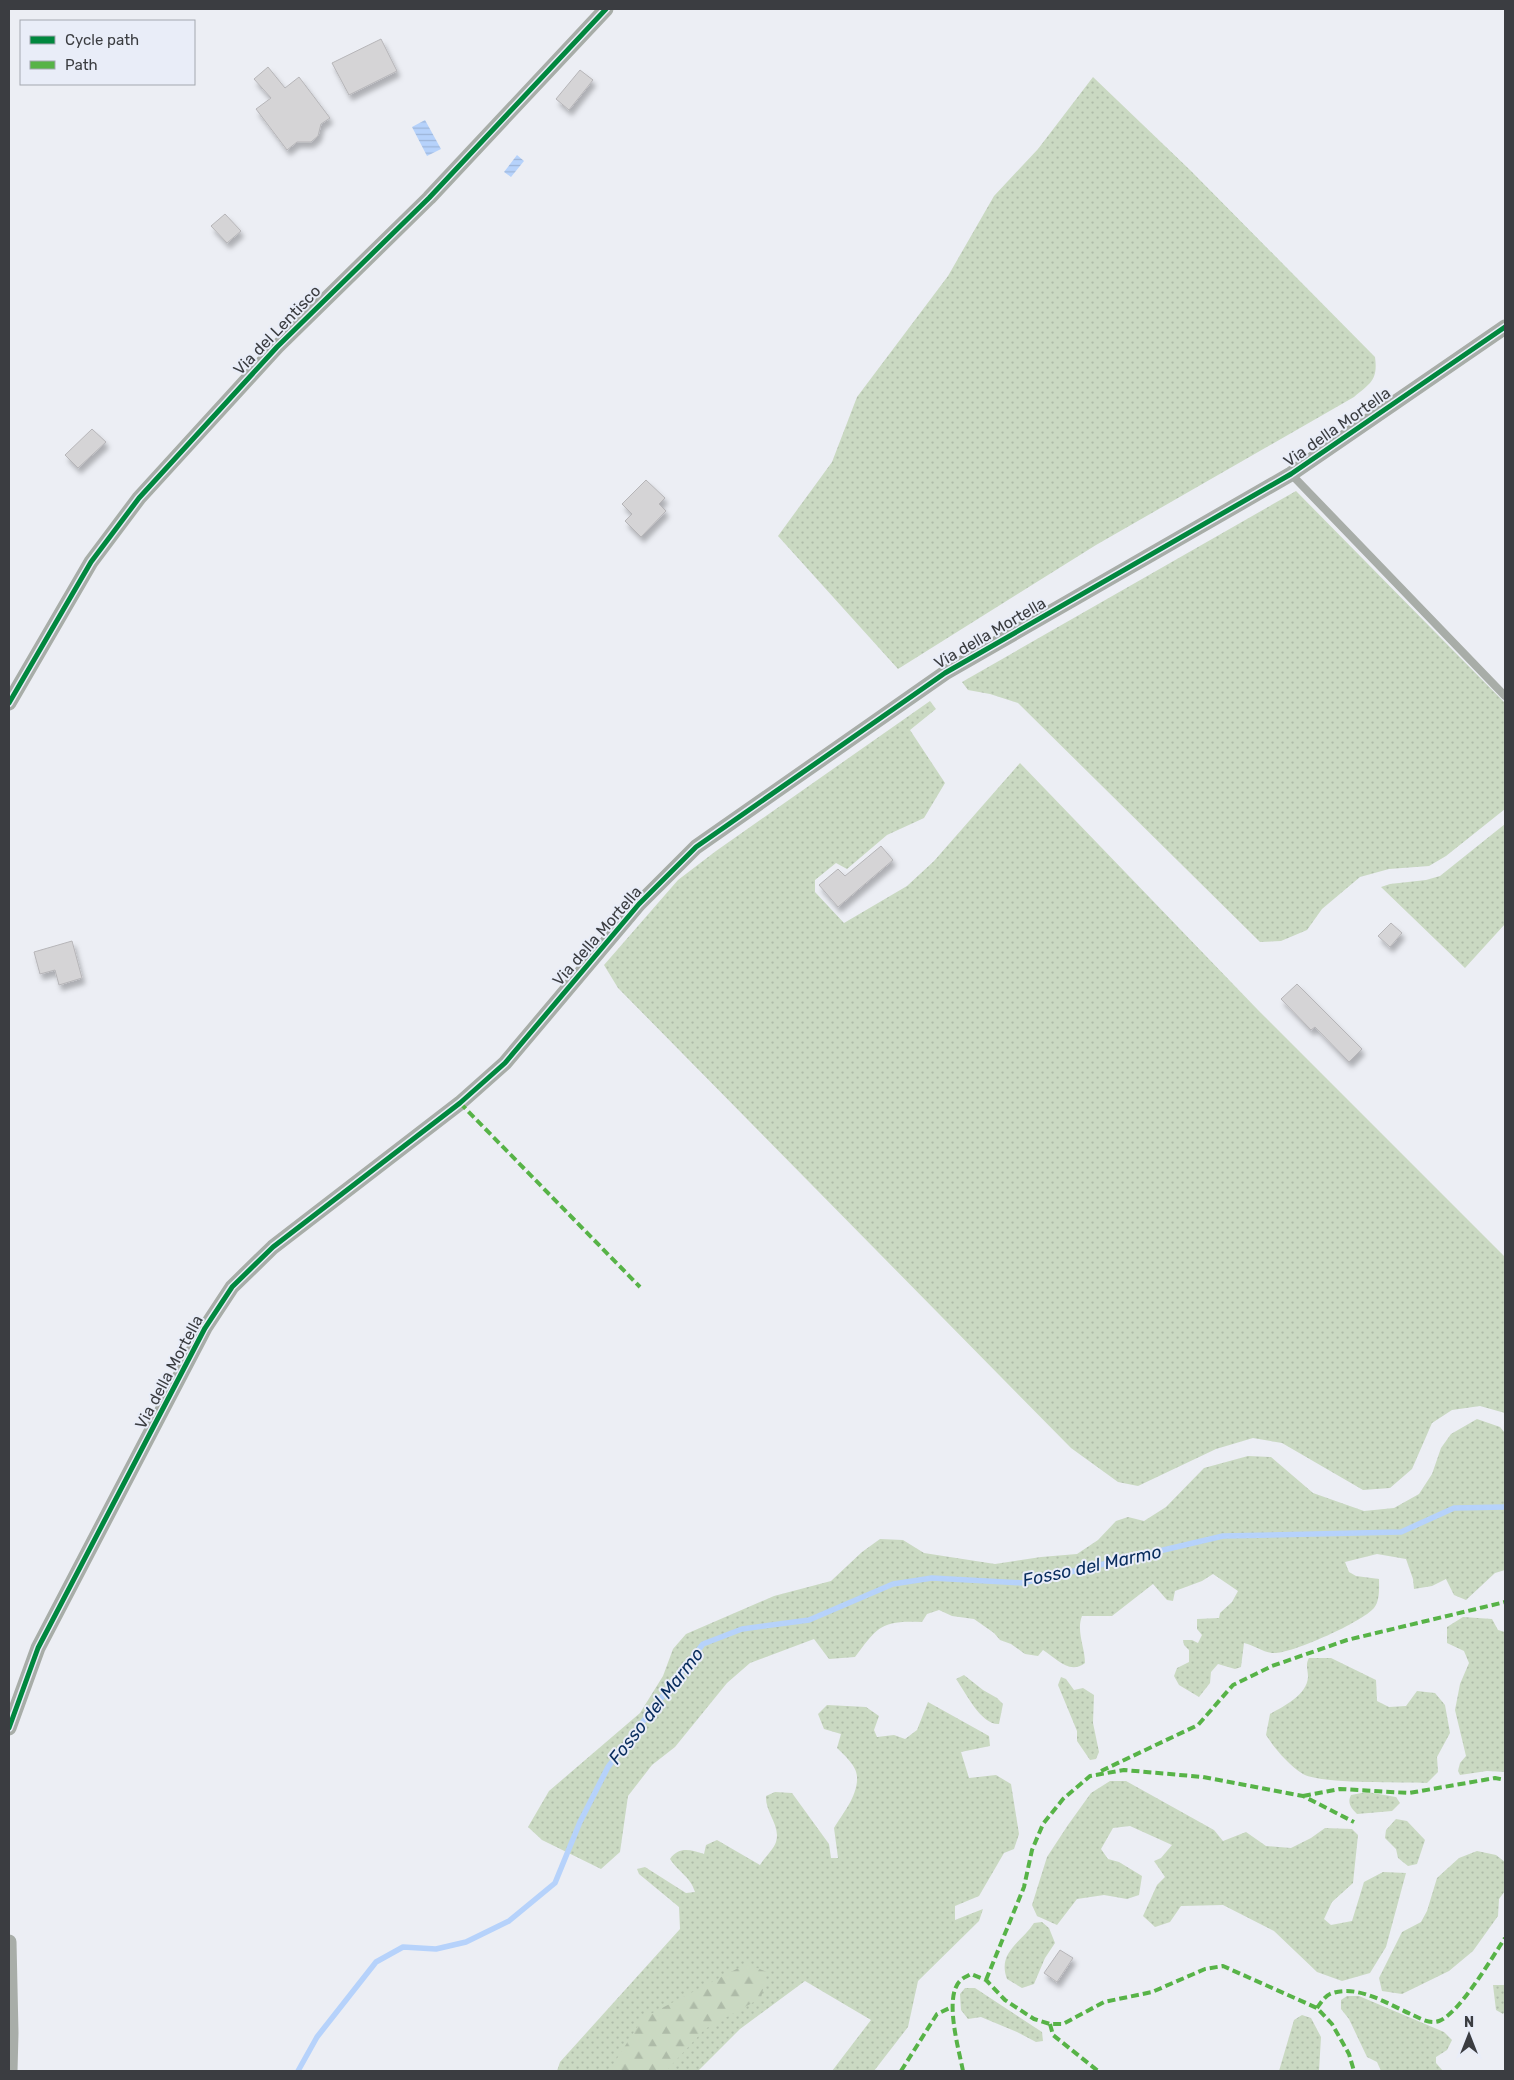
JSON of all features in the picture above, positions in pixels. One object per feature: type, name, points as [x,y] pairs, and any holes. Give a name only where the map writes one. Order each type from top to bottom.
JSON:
[{"type":"street","name":"Via del Lentisco","points":[[9,703],[91,562],[139,498],[277,347],[429,198],[606,9]]},
{"type":"street","name":"Via della Mortella","points":[[9,1728],[38,1648],[205,1328],[232,1287],[273,1247],[460,1103],[505,1064],[638,904],[696,847],[945,673],[1291,474],[1505,327]]},
{"type":"street","points":[[9,1942],[10,2071]]},
{"type":"lane","points":[[1291,474],[1505,696]]},
{"type":"green space","points":[[1093,77],[1190,170],[1375,357],[1374,376],[1369,384],[1354,397],[1096,545],[898,669],[778,536],[832,462],[857,397],[948,276],[994,196],[1038,149]]},
{"type":"green space","points":[[1296,491],[1505,703],[1505,809],[1446,856],[1429,866],[1389,869],[1360,877],[1322,909],[1307,930],[1281,941],[1260,942],[1018,703],[990,694],[968,690],[962,682]]},
{"type":"green space","points":[[930,701],[936,709],[910,730],[945,783],[924,818],[887,835],[847,869],[836,863],[815,880],[815,892],[844,923],[907,886],[934,861],[1020,763],[1257,1009],[1505,1257],[1505,1413],[1480,1406],[1452,1410],[1432,1423],[1412,1469],[1390,1488],[1363,1490],[1282,1443],[1253,1438],[1216,1449],[1138,1486],[1118,1482],[1071,1448],[618,988],[604,965],[678,880],[716,851]]},
{"type":"green space","points":[[1505,824],[1505,924],[1465,968],[1381,887],[1440,876]]},
{"type":"green space","points":[[1477,1419],[1500,1427],[1505,1433],[1505,1570],[1495,1573],[1466,1600],[1454,1595],[1446,1579],[1432,1586],[1414,1589],[1413,1579],[1406,1559],[1377,1554],[1345,1562],[1349,1572],[1356,1576],[1379,1579],[1378,1598],[1374,1608],[1343,1628],[1298,1648],[1272,1653],[1244,1643],[1241,1667],[1235,1669],[1218,1664],[1211,1672],[1210,1683],[1199,1697],[1179,1685],[1174,1676],[1177,1668],[1189,1662],[1189,1650],[1184,1645],[1183,1640],[1192,1640],[1198,1643],[1202,1635],[1197,1629],[1197,1619],[1219,1618],[1220,1613],[1232,1602],[1238,1591],[1213,1574],[1202,1581],[1175,1591],[1173,1601],[1167,1600],[1153,1584],[1112,1616],[1082,1616],[1080,1633],[1085,1663],[1074,1667],[1063,1664],[1043,1650],[1038,1656],[1025,1654],[1011,1644],[1000,1640],[994,1633],[974,1619],[952,1616],[939,1610],[927,1614],[922,1622],[898,1622],[882,1627],[870,1638],[855,1657],[829,1659],[814,1639],[750,1663],[727,1683],[675,1747],[652,1765],[628,1796],[620,1852],[601,1869],[542,1840],[528,1827],[549,1791],[640,1713],[663,1676],[673,1649],[686,1634],[774,1596],[831,1581],[862,1552],[880,1539],[903,1540],[924,1553],[995,1564],[1077,1554],[1098,1540],[1116,1521],[1128,1517],[1144,1521],[1166,1507],[1204,1468],[1248,1456],[1271,1457],[1313,1493],[1364,1511],[1394,1508],[1419,1494],[1432,1474],[1441,1448],[1451,1434]]},
{"type":"green space","points":[[1463,1617],[1492,1619],[1498,1630],[1505,1632],[1505,1772],[1487,1771],[1460,1775],[1458,1771],[1460,1763],[1466,1756],[1455,1710],[1460,1684],[1469,1663],[1464,1651],[1447,1643],[1447,1627]]},
{"type":"green space","points":[[1309,1658],[1331,1658],[1376,1680],[1377,1701],[1389,1707],[1406,1706],[1417,1691],[1435,1693],[1445,1705],[1450,1733],[1437,1757],[1438,1772],[1427,1783],[1362,1782],[1312,1777],[1303,1774],[1293,1766],[1266,1735],[1270,1714],[1294,1699],[1304,1689],[1308,1677],[1307,1665]]},
{"type":"green space","points":[[964,1675],[1003,1704],[999,1724],[992,1723],[986,1719],[974,1707],[956,1679]]},
{"type":"green space","points":[[1061,1677],[1066,1679],[1074,1690],[1083,1688],[1094,1695],[1093,1723],[1099,1752],[1096,1759],[1090,1760],[1077,1741],[1077,1731],[1058,1685]]},
{"type":"green space","points":[[928,1702],[989,1736],[990,1746],[961,1752],[969,1778],[996,1775],[1011,1784],[1019,1834],[1014,1849],[1004,1853],[979,1896],[955,1906],[955,1920],[983,1909],[979,1921],[918,1981],[908,2027],[874,2071],[832,2071],[871,2020],[805,1981],[740,2029],[698,2071],[557,2071],[560,2062],[680,1929],[679,1907],[639,1874],[637,1869],[645,1867],[686,1893],[695,1892],[688,1878],[670,1859],[677,1852],[686,1850],[704,1854],[706,1845],[717,1840],[760,1865],[776,1842],[775,1824],[766,1802],[766,1796],[775,1792],[792,1793],[829,1844],[831,1858],[838,1858],[834,1828],[853,1798],[857,1777],[853,1765],[837,1748],[841,1734],[824,1729],[818,1714],[827,1705],[866,1707],[879,1716],[874,1730],[877,1737],[894,1735],[905,1739],[917,1730]]},
{"type":"green space","points":[[1110,1781],[1126,1781],[1214,1830],[1223,1841],[1246,1832],[1266,1846],[1291,1848],[1311,1838],[1325,1828],[1352,1829],[1358,1835],[1353,1883],[1332,1902],[1324,1919],[1331,1925],[1352,1921],[1364,1882],[1383,1872],[1406,1873],[1386,1947],[1370,1973],[1342,1981],[1317,1972],[1274,1931],[1223,1905],[1181,1906],[1170,1922],[1155,1927],[1143,1916],[1157,1885],[1165,1877],[1154,1861],[1161,1858],[1172,1845],[1130,1826],[1113,1828],[1101,1849],[1108,1859],[1119,1862],[1142,1876],[1139,1895],[1127,1899],[1104,1895],[1077,1899],[1057,1925],[1037,1916],[1032,1905],[1047,1857],[1091,1793]]},
{"type":"green space","points":[[1367,1792],[1396,1797],[1400,1803],[1392,1811],[1357,1814],[1350,1805],[1351,1795]]},
{"type":"green space","points":[[1396,1819],[1407,1821],[1425,1840],[1417,1864],[1408,1866],[1398,1858],[1396,1849],[1385,1838],[1386,1830]]},
{"type":"green space","points":[[1477,1851],[1496,1855],[1505,1862],[1505,1891],[1499,1899],[1498,1916],[1473,1951],[1449,1971],[1402,1994],[1382,1991],[1379,1978],[1402,1932],[1421,1922],[1427,1911],[1437,1878],[1459,1858]]},
{"type":"green space","points":[[1042,1922],[1049,1928],[1055,1943],[1045,1958],[1034,1984],[1022,1988],[1007,1979],[1005,1962],[1012,1948],[1034,1923]]},
{"type":"green space","points":[[746,1964],[767,1972],[761,1998],[705,2029],[666,2071],[609,2071],[643,2018]]},
{"type":"green space","points":[[1493,1985],[1505,1985],[1505,2011],[1503,2014],[1496,2010]]},
{"type":"green space","points":[[965,1988],[975,1988],[1042,2032],[1043,2041],[1036,2042],[981,2017],[968,2019],[961,2010],[960,1994]]},
{"type":"green space","points":[[1347,1996],[1359,1996],[1444,2032],[1452,2040],[1447,2050],[1436,2057],[1436,2063],[1443,2071],[1381,2071],[1377,2062],[1367,2057],[1349,2019],[1341,2009],[1341,2000]]},
{"type":"green space","points":[[1302,2015],[1311,2018],[1321,2037],[1319,2071],[1279,2071],[1294,2020]]},
{"type":"water","points":[[425,120],[441,149],[427,156],[412,127]]},
{"type":"water","points":[[517,155],[524,161],[511,177],[504,172]]},
{"type":"building","points":[[381,39],[397,71],[349,95],[332,63]]},
{"type":"building","points":[[268,67],[285,88],[299,77],[330,118],[321,124],[318,136],[311,142],[297,142],[287,150],[256,109],[271,98],[254,79]]},
{"type":"building","points":[[580,70],[593,80],[569,110],[556,99]]},
{"type":"building","points":[[225,214],[241,231],[227,243],[211,226]]},
{"type":"building","points":[[92,429],[106,442],[78,468],[65,455]]},
{"type":"building","points":[[646,480],[665,498],[659,504],[666,511],[641,537],[625,521],[632,514],[622,504]]},
{"type":"building","points":[[881,846],[893,860],[838,907],[819,885],[838,869],[845,876]]},
{"type":"building","points":[[1391,923],[1402,933],[1390,947],[1378,936]]},
{"type":"building","points":[[72,941],[82,978],[59,985],[55,970],[40,974],[34,952]]},
{"type":"building","points":[[1297,984],[1362,1049],[1349,1062],[1315,1027],[1311,1030],[1281,999]]},
{"type":"building","points":[[1060,1950],[1073,1958],[1057,1982],[1044,1973]]},
{"type":"waterway","name":"Fosso del Marmo","points":[[298,2071],[317,2037],[376,1962],[403,1947],[436,1949],[466,1942],[509,1921],[555,1883],[580,1822],[608,1767],[703,1644],[742,1629],[809,1620],[893,1584],[932,1578],[1023,1583],[1223,1536],[1401,1532],[1454,1508],[1505,1507]]},
{"type":"marked path","points":[[460,1103],[640,1287]]},
{"type":"marked path","points":[[1101,1771],[1198,1725],[1233,1685],[1272,1666],[1347,1640],[1505,1602]]},
{"type":"marked path","points":[[986,1980],[1024,1887],[1032,1850],[1043,1824],[1063,1799],[1090,1776],[1124,1770],[1203,1777],[1303,1796],[1354,1822]]},
{"type":"marked path","points":[[1303,1796],[1340,1789],[1409,1793],[1495,1778],[1505,1780]]},
{"type":"marked path","points":[[1317,2008],[1324,1998],[1330,1994],[1340,1991],[1351,1991],[1373,1997],[1426,2021],[1439,2021],[1456,2008],[1466,1996],[1505,1938]]},
{"type":"marked path","points":[[963,2071],[954,2023],[953,1998],[956,1987],[961,1980],[971,1974],[986,1980],[1005,2000],[1034,2019],[1050,2024],[1063,2024],[1104,2002],[1152,1992],[1205,1969],[1223,1966],[1317,2008],[1332,2024],[1349,2054],[1354,2071]]},
{"type":"marked path","points":[[901,2071],[937,2014],[952,2007]]},
{"type":"marked path","points":[[1050,2024],[1053,2035],[1098,2071]]},
{"type":"cycle path","points":[[9,703],[91,562],[139,498],[277,347],[429,198],[606,9]]},
{"type":"cycle path","points":[[9,1728],[38,1648],[205,1328],[232,1287],[273,1247],[460,1103],[505,1063],[639,904],[696,847],[945,673],[1291,474],[1505,327]]}]
